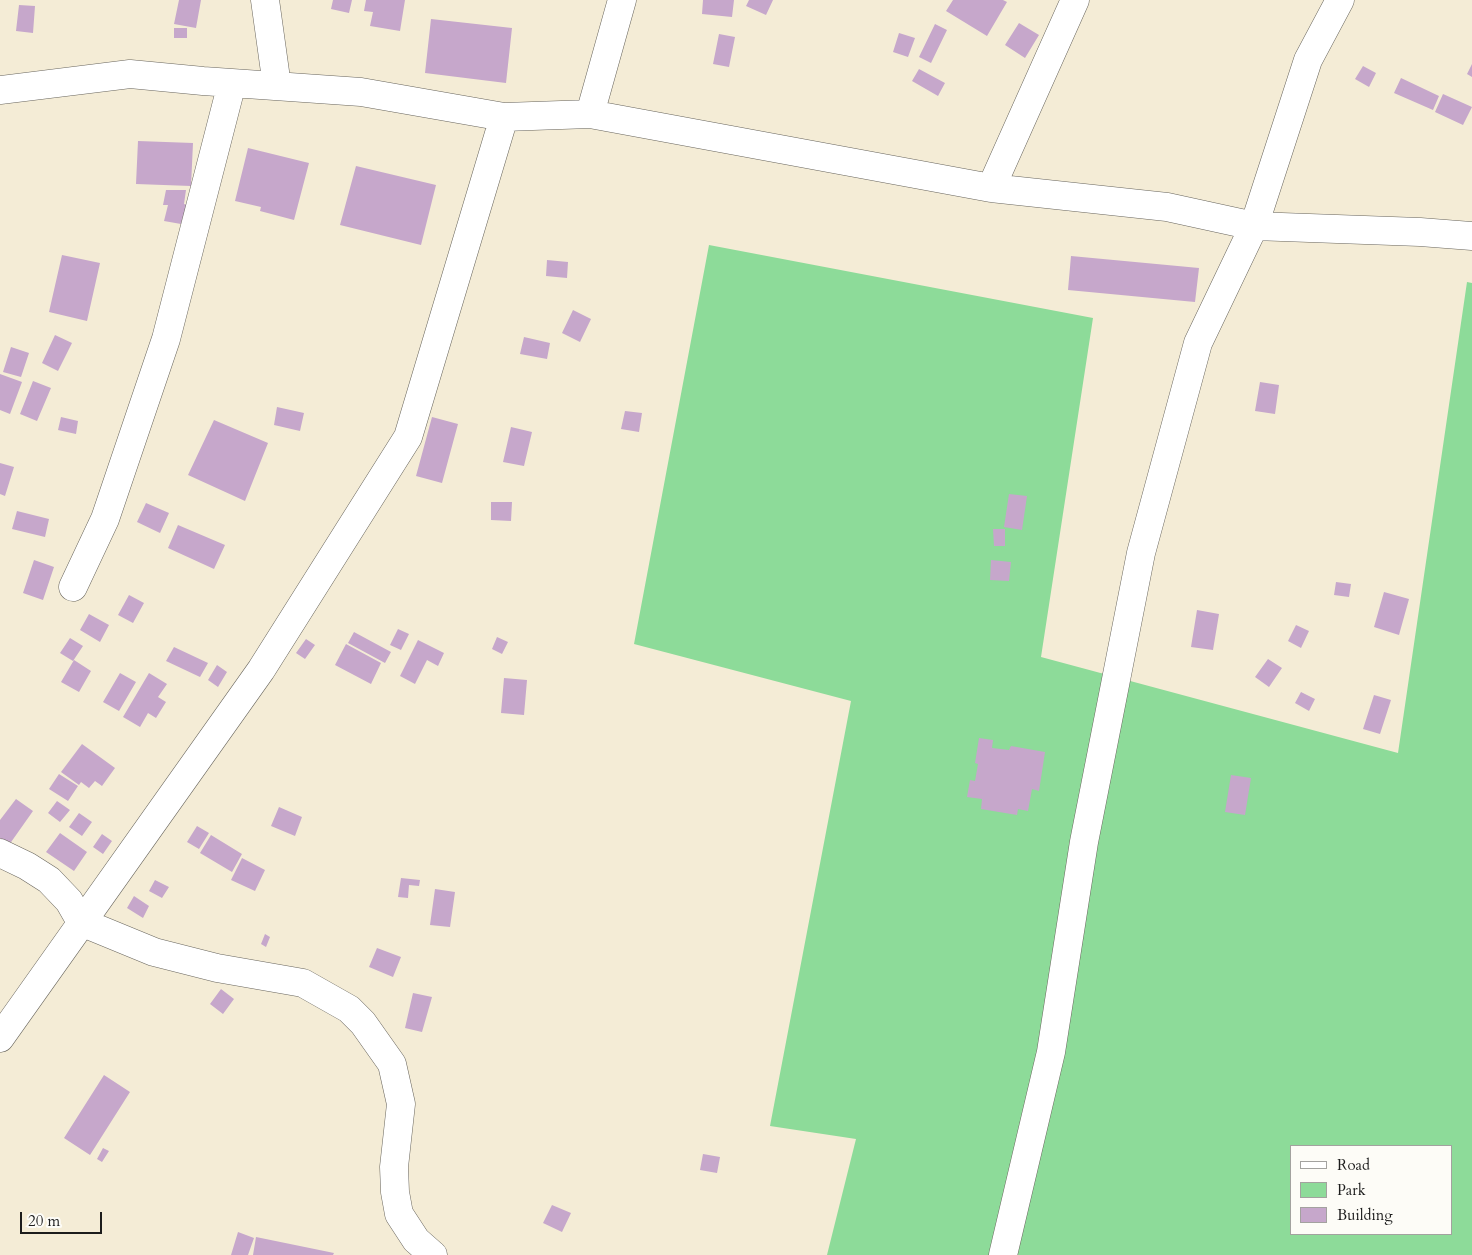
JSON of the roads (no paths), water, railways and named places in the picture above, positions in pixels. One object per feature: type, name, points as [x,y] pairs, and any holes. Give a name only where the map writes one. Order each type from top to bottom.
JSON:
[{"type":"street","points":[[265,0],[277,86]]},
{"type":"street","points":[[590,114],[622,0]]},
{"type":"street","points":[[991,188],[1075,0]]},
{"type":"street","points":[[1002,1255],[1051,1052],[1084,842],[1141,553],[1198,343],[1254,226],[1308,60],[1340,0]]},
{"type":"street","points":[[0,90],[130,74],[360,92],[504,117],[590,114],[991,188],[1167,207],[1254,226],[1420,232],[1472,236]]},
{"type":"street","points":[[73,587],[105,519],[166,338],[232,83]]},
{"type":"street","points":[[0,1038],[261,670],[408,436],[504,117]]},
{"type":"street","points":[[0,853],[27,866],[49,880],[69,901],[82,922],[154,952],[217,968],[303,984],[349,1008],[392,1064],[401,1104],[394,1167],[395,1192],[399,1214],[416,1240],[433,1255]]}]
